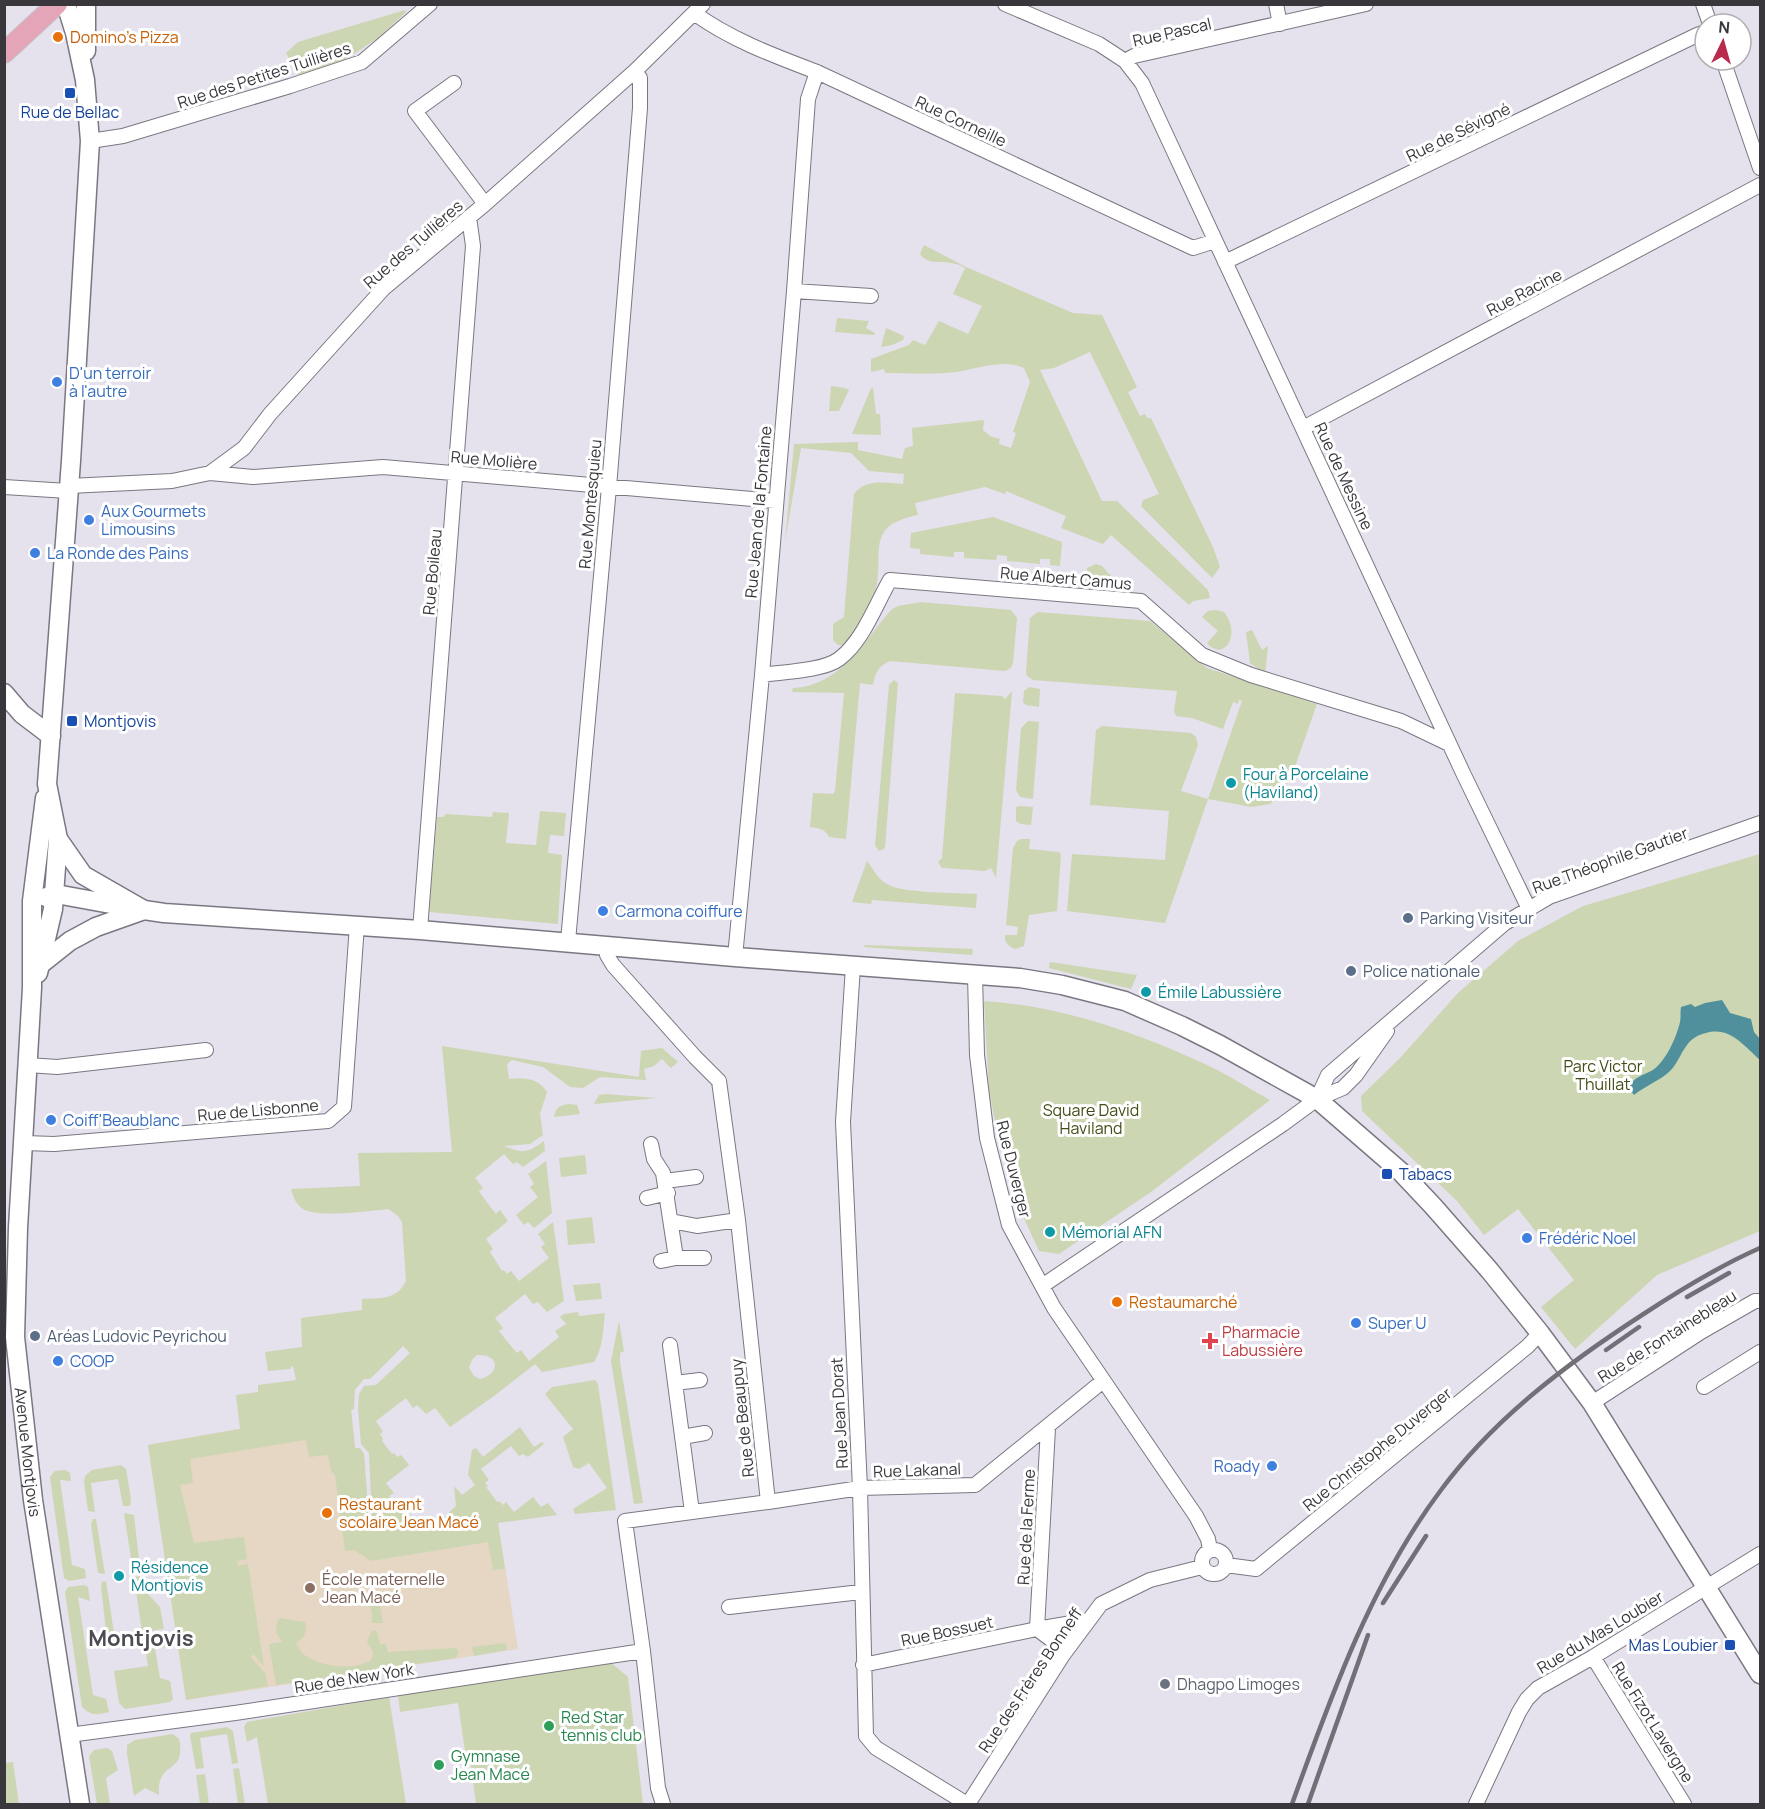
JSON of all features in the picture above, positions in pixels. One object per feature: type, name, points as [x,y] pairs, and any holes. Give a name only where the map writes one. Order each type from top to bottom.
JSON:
[{"type":"main road","points":[[4,53],[57,4]]},
{"type":"street","points":[[66,4],[85,80]]},
{"type":"street","points":[[86,4],[85,80],[90,141],[47,784],[58,839],[83,875],[144,910]]},
{"type":"street","name":"Rue des Petites Tuilières","points":[[90,141],[123,136],[362,62],[430,4]]},
{"type":"street","points":[[1005,4],[1099,44],[1125,60]]},
{"type":"street","points":[[1276,4],[1280,24]]},
{"type":"street","name":"Rue Pascal","points":[[1125,60],[1134,56],[1366,4]]},
{"type":"street","name":"Rue des Tuilières","points":[[4,487],[68,488],[172,481],[210,473],[244,448],[270,414],[384,288],[469,217],[635,71],[698,9]]},
{"type":"street","name":"Rue Corneille","points":[[698,9],[707,23],[1193,248],[1215,241]]},
{"type":"street","name":"Rue de Sévigné","points":[[1225,262],[1693,37]]},
{"type":"street","name":"Rue de Messine","points":[[1125,60],[1142,83],[1449,744],[1529,909]]},
{"type":"street","name":"Rue Montesquieu","points":[[568,941],[609,487],[639,108],[640,78],[635,71]]},
{"type":"street","name":"Rue Jean de la Fontaine","points":[[735,957],[762,675],[808,99],[817,72]]},
{"type":"street","points":[[1727,72],[1761,168]]},
{"type":"street","points":[[454,83],[415,111],[484,204]]},
{"type":"street","name":"Rue Racine","points":[[1303,428],[1761,185]]},
{"type":"street","name":"Rue Boileau","points":[[420,930],[473,246],[469,217]]},
{"type":"street","points":[[794,291],[871,296]]},
{"type":"street","name":"Rue Molière","points":[[210,473],[253,477],[383,467],[775,501]]},
{"type":"street","name":"Rue Albert Camus","points":[[762,675],[819,666],[838,660],[855,642],[890,580],[1142,601],[1202,656],[1251,675],[1401,722],[1449,744]]},
{"type":"street","points":[[4,693],[22,714],[51,736]]},
{"type":"street","name":"Avenue Montjovis","points":[[47,784],[32,901],[32,988],[10,1338],[80,1804]]},
{"type":"street","name":"Rue Théophile Gautier","points":[[1317,1099],[1328,1075],[1505,923],[1550,897],[1761,823]]},
{"type":"street","name":"Avenue Montjovis","points":[[32,988],[41,964],[55,901],[58,839]]},
{"type":"street","points":[[32,901],[568,941],[735,957],[1043,981],[1125,1001],[1220,1045],[1317,1099],[1425,1197],[1490,1271],[1592,1403],[1761,1674]]},
{"type":"street","points":[[41,964],[78,936],[144,910]]},
{"type":"street","name":"Rue de Lisbonne","points":[[24,1143],[54,1144],[328,1121],[344,1107],[357,925]]},
{"type":"street","name":"Rue de Beaupuy","points":[[608,946],[607,955],[613,965],[695,1058],[719,1081],[738,1220],[768,1502]]},
{"type":"street","name":"Rue Jean Dorat","points":[[853,966],[843,1122],[860,1488],[866,1736],[876,1748],[968,1804]]},
{"type":"street","name":"Rue Duverger","points":[[975,975],[977,1055],[987,1138],[1009,1225],[1042,1286],[1103,1381]]},
{"type":"street","name":"Rue Théophile Gautier","points":[[1317,1099],[1343,1088],[1356,1075],[1399,1015]]},
{"type":"street","points":[[28,1065],[57,1067],[206,1050]]},
{"type":"street","points":[[1042,1286],[1317,1099]]},
{"type":"street","points":[[651,1144],[654,1159],[663,1173],[676,1258]]},
{"type":"street","points":[[647,1198],[666,1187],[696,1177]]},
{"type":"street","points":[[671,1221],[697,1226],[738,1220]]},
{"type":"street","points":[[660,1261],[676,1258],[704,1258]]},
{"type":"street","name":"Rue de Fontainebleau","points":[[1592,1403],[1701,1332],[1755,1301],[1761,1301]]},
{"type":"street","name":"Rue Christophe Duverger","points":[[1226,1564],[1256,1569],[1528,1346],[1540,1333]]},
{"type":"street","points":[[670,1345],[692,1512]]},
{"type":"street","points":[[1704,1387],[1761,1352]]},
{"type":"street","points":[[675,1383],[700,1380]]},
{"type":"street","points":[[1103,1381],[1196,1516],[1208,1539],[1210,1550]]},
{"type":"street","name":"Rue Lakanal","points":[[768,1502],[860,1488],[975,1485],[1103,1381]]},
{"type":"street","name":"Rue de la Ferme","points":[[1037,1629],[1048,1428]]},
{"type":"street","points":[[682,1437],[705,1432]]},
{"type":"street","points":[[663,1804],[658,1788],[643,1651],[625,1521],[768,1502]]},
{"type":"street","points":[[1210,1550],[1224,1555],[1226,1564],[1223,1570],[1214,1575],[1202,1567],[1203,1557],[1210,1550]]},
{"type":"street","name":"Rue du Mas Loubier","points":[[1476,1804],[1519,1712],[1538,1688],[1761,1554]]},
{"type":"street","name":"Rue des Frères Bonneff","points":[[968,1804],[1063,1655],[1101,1604],[1150,1580],[1202,1567]]},
{"type":"street","points":[[729,1607],[861,1592]]},
{"type":"street","name":"Rue Bossuet","points":[[863,1665],[1089,1620]]},
{"type":"street","points":[[1037,1629],[1053,1641],[1063,1655]]},
{"type":"street","name":"Rue de New York","points":[[69,1735],[235,1713],[643,1651]]},
{"type":"street","name":"Rue Fizot Lavergne","points":[[1593,1657],[1684,1804]]},
{"type":"shaded area","points":[[351,1409],[363,1516],[410,1531],[498,1523],[518,1649],[186,1700],[148,1445]]},
{"type":"green space","points":[[405,10],[406,12],[378,38],[343,61],[298,75],[286,53],[298,42]]},
{"type":"green space","points":[[924,245],[966,267],[1073,313],[1102,315],[1137,387],[1128,392],[1140,416],[1145,414],[1147,418],[1151,418],[1213,547],[1220,567],[1212,578],[1141,506],[1143,500],[1159,494],[1090,352],[1054,368],[1040,370],[1102,501],[1117,501],[1208,590],[1210,598],[1193,601],[1189,605],[1111,535],[1103,544],[1061,528],[1066,516],[1006,491],[1005,494],[985,487],[915,503],[918,515],[889,526],[880,544],[878,579],[869,607],[844,645],[838,645],[833,640],[833,624],[844,617],[854,494],[870,484],[903,484],[904,474],[869,471],[851,453],[801,448],[785,542],[794,444],[858,442],[858,450],[902,459],[905,448],[913,446],[912,428],[984,420],[983,430],[990,436],[1000,439],[999,444],[1011,448],[1016,433],[1013,432],[1030,382],[1024,368],[1007,364],[938,373],[885,373],[884,369],[871,372],[871,359],[909,345],[913,340],[925,345],[939,321],[968,334],[982,306],[953,294],[965,268],[957,264],[923,258],[920,254]]},
{"type":"green space","points":[[837,318],[869,321],[866,328],[875,333],[874,335],[835,332]]},
{"type":"green space","points":[[886,328],[904,336],[903,340],[881,347]]},
{"type":"green space","points":[[831,386],[849,390],[839,411],[829,411]]},
{"type":"green space","points":[[871,388],[873,388],[876,414],[880,414],[881,435],[852,434]]},
{"type":"green space","points":[[993,517],[1062,542],[1060,566],[1050,565],[1050,559],[1040,559],[1040,564],[1007,561],[1007,556],[997,555],[996,560],[964,558],[964,552],[954,552],[954,557],[920,554],[920,549],[910,548],[911,533]]},
{"type":"green space","points":[[1096,564],[1102,566],[1113,578],[1110,586],[1105,589],[1086,587],[1087,568]]},
{"type":"green space","points":[[921,602],[1011,610],[1017,618],[1013,663],[1011,668],[1005,671],[890,661],[878,670],[873,685],[860,683],[846,839],[829,837],[819,828],[810,827],[813,793],[833,794],[835,791],[844,693],[792,692],[793,688],[810,685],[837,671],[860,648],[891,610],[898,606]]},
{"type":"green space","points":[[1208,611],[1224,612],[1231,629],[1229,643],[1225,648],[1219,650],[1207,643],[1218,631],[1202,617]]},
{"type":"green space","points":[[1038,612],[1150,621],[1207,668],[1317,704],[1292,775],[1284,790],[1270,804],[1252,807],[1208,799],[1242,701],[1239,700],[1238,704],[1233,702],[1223,729],[1192,718],[1176,716],[1174,711],[1177,691],[1033,680],[1027,676],[1030,618]]},
{"type":"green space","points":[[1252,630],[1262,650],[1268,646],[1265,674],[1250,663],[1246,632]]},
{"type":"green space","points":[[894,680],[898,683],[885,847],[879,851],[875,845],[889,685]]},
{"type":"green space","points":[[1029,687],[1040,689],[1039,707],[1026,705],[1023,702],[1024,691]]},
{"type":"green space","points":[[1012,691],[996,878],[991,868],[985,871],[942,868],[938,862],[942,858],[955,693],[1002,696],[1005,699]]},
{"type":"green space","points":[[1028,721],[1039,722],[1033,799],[1020,797],[1016,790],[1021,728]]},
{"type":"green space","points":[[1102,726],[1191,733],[1196,737],[1198,745],[1181,791],[1208,799],[1165,923],[1067,911],[1072,854],[1165,860],[1169,811],[1090,805],[1096,730]]},
{"type":"green space","points":[[1016,807],[1033,807],[1031,825],[1016,821]]},
{"type":"green space","points":[[540,811],[566,813],[564,836],[550,835],[548,853],[562,855],[558,924],[429,912],[437,817],[443,817],[446,814],[492,817],[493,812],[509,813],[506,843],[536,845]]},
{"type":"green space","points":[[1021,839],[1030,839],[1029,849],[1061,854],[1057,911],[1029,915],[1024,946],[1015,949],[1007,943],[1005,935],[1017,935],[1018,927],[1006,925],[1013,848]]},
{"type":"green space","name":"Parc Victor Thuillat","points":[[1760,854],[1760,1231],[1657,1275],[1575,1349],[1541,1307],[1574,1280],[1518,1209],[1484,1235],[1457,1201],[1362,1111],[1361,1096],[1400,1058],[1458,993],[1518,941],[1583,906]]},
{"type":"green space","points":[[867,861],[879,878],[889,885],[918,891],[977,894],[976,908],[872,900],[871,904],[852,902]]},
{"type":"green space","points":[[865,945],[973,949],[972,955],[864,947]]},
{"type":"green space","points":[[1050,962],[1137,975],[1131,989],[1049,968]]},
{"type":"green space","name":"Square David Haviland","points":[[984,1001],[1041,1008],[1125,1031],[1205,1064],[1270,1100],[1151,1192],[1059,1254],[1039,1251],[1017,1203],[995,1121],[989,1090]]},
{"type":"green space","points":[[442,1046],[639,1077],[641,1051],[662,1048],[678,1062],[671,1068],[662,1059],[654,1066],[644,1069],[646,1080],[600,1077],[583,1088],[570,1087],[543,1067],[512,1060],[507,1064],[509,1079],[520,1078],[535,1081],[547,1092],[540,1114],[543,1135],[530,1144],[504,1146],[525,1151],[544,1141],[545,1151],[523,1167],[517,1162],[513,1164],[504,1154],[475,1178],[483,1188],[479,1191],[496,1214],[500,1210],[508,1221],[486,1239],[493,1249],[490,1252],[502,1271],[504,1270],[507,1274],[511,1271],[519,1281],[549,1258],[541,1247],[545,1244],[538,1234],[553,1222],[564,1301],[547,1312],[538,1302],[533,1304],[525,1294],[495,1318],[503,1328],[499,1331],[517,1353],[521,1350],[529,1361],[559,1337],[555,1331],[566,1324],[560,1317],[564,1314],[578,1312],[579,1316],[605,1313],[601,1345],[594,1362],[542,1372],[535,1364],[450,1427],[435,1408],[426,1414],[417,1405],[413,1408],[406,1398],[376,1421],[383,1432],[380,1434],[382,1441],[392,1454],[394,1453],[397,1457],[401,1455],[409,1465],[386,1483],[394,1493],[389,1496],[406,1518],[411,1515],[419,1525],[416,1527],[372,1516],[369,1453],[361,1444],[358,1409],[359,1394],[364,1386],[376,1385],[410,1353],[403,1346],[370,1379],[364,1379],[355,1390],[354,1409],[351,1410],[355,1448],[360,1448],[364,1454],[369,1518],[405,1530],[419,1531],[430,1528],[456,1506],[454,1486],[462,1495],[475,1485],[468,1475],[472,1450],[476,1448],[483,1457],[520,1427],[534,1447],[542,1442],[544,1444],[528,1457],[523,1454],[519,1456],[511,1446],[481,1469],[489,1480],[485,1483],[488,1486],[486,1487],[497,1502],[503,1505],[506,1502],[514,1512],[533,1497],[541,1507],[548,1503],[557,1515],[498,1523],[505,1569],[493,1570],[488,1542],[371,1561],[354,1550],[345,1551],[335,1475],[331,1471],[328,1455],[309,1457],[306,1440],[190,1459],[193,1483],[180,1485],[194,1543],[244,1537],[247,1559],[237,1561],[238,1566],[248,1564],[264,1666],[253,1654],[251,1657],[265,1673],[268,1686],[186,1700],[148,1445],[240,1429],[236,1395],[258,1392],[258,1385],[296,1380],[293,1366],[290,1369],[268,1371],[265,1352],[302,1347],[301,1318],[362,1310],[362,1299],[393,1295],[406,1281],[402,1222],[398,1216],[388,1209],[344,1213],[310,1212],[298,1205],[291,1189],[360,1186],[358,1153],[452,1152]],"holes":[[[477,1355],[494,1361],[495,1365],[491,1373],[480,1379],[474,1376],[469,1368]]]},
{"type":"green space","points":[[599,1095],[657,1098],[594,1104]]},
{"type":"green space","points":[[569,1104],[577,1105],[580,1114],[554,1117],[559,1107]]},
{"type":"green space","points":[[585,1155],[587,1174],[561,1177],[559,1158]]},
{"type":"green space","points":[[546,1161],[552,1213],[534,1228],[528,1222],[524,1225],[516,1215],[538,1197],[530,1187],[534,1184],[528,1174]]},
{"type":"green space","points":[[592,1217],[595,1243],[568,1245],[566,1220]]},
{"type":"green space","points":[[600,1283],[602,1299],[576,1301],[573,1285]]},
{"type":"green space","points":[[619,1321],[624,1351],[620,1353],[620,1362],[643,1503],[634,1504],[611,1361]]},
{"type":"green space","points":[[595,1380],[598,1384],[616,1510],[575,1514],[573,1509],[607,1488],[589,1463],[579,1469],[573,1467],[563,1437],[573,1429],[545,1394],[552,1387]]},
{"type":"green space","points":[[121,1465],[126,1469],[130,1506],[123,1506],[118,1479],[91,1483],[95,1512],[88,1511],[85,1476],[92,1470]]},
{"type":"green space","points":[[65,1470],[70,1473],[71,1481],[60,1480],[72,1565],[85,1569],[86,1578],[69,1581],[64,1578],[50,1477],[55,1471]]},
{"type":"green space","points":[[124,1513],[134,1515],[140,1569],[133,1571]]},
{"type":"green space","points":[[93,1519],[96,1519],[105,1574],[98,1573],[91,1525]]},
{"type":"green space","points":[[142,1576],[146,1592],[160,1607],[164,1629],[142,1632],[134,1577]]},
{"type":"green space","points":[[106,1581],[114,1633],[109,1634],[106,1631],[101,1586],[102,1582]]},
{"type":"green space","points":[[84,1585],[88,1587],[90,1601],[78,1597],[93,1695],[106,1699],[109,1712],[101,1714],[91,1713],[82,1707],[65,1592],[68,1587]]},
{"type":"green space","points":[[378,1596],[383,1623],[372,1623],[372,1611],[366,1600]]},
{"type":"green space","points":[[279,1618],[305,1622],[305,1635],[296,1643],[298,1647],[314,1660],[331,1665],[358,1665],[372,1659],[373,1652],[367,1642],[372,1630],[377,1631],[380,1644],[386,1644],[388,1652],[455,1648],[459,1651],[456,1658],[276,1685],[269,1644],[283,1642],[276,1631]]},
{"type":"green space","points":[[165,1636],[164,1648],[154,1643],[160,1678],[170,1681],[173,1699],[170,1702],[125,1709],[119,1703],[114,1671],[148,1666],[144,1640]]},
{"type":"green space","points":[[506,1643],[507,1650],[474,1656],[472,1647]]},
{"type":"green space","name":"Red Star tennis club","points":[[610,1662],[628,1677],[643,1804],[476,1804],[469,1751],[465,1751],[458,1703],[400,1712],[398,1694]]},
{"type":"green space","points":[[389,1697],[406,1804],[268,1804],[257,1737],[247,1742],[244,1727],[247,1722]]},
{"type":"green space","points":[[227,1727],[233,1731],[238,1763],[232,1764],[227,1734],[200,1738],[204,1768],[196,1769],[191,1733]]},
{"type":"green space","points":[[173,1734],[179,1739],[179,1758],[162,1776],[159,1795],[145,1788],[134,1796],[127,1745],[135,1740]]},
{"type":"green space","points":[[107,1748],[112,1751],[118,1770],[106,1778],[110,1804],[97,1804],[89,1756],[94,1750]]},
{"type":"green space","points":[[13,1762],[19,1804],[5,1804],[5,1763]]},
{"type":"green space","points":[[239,1768],[245,1804],[238,1804],[233,1769]]},
{"type":"green space","points":[[205,1774],[209,1804],[200,1804],[196,1775]]},
{"type":"water","points":[[1722,1000],[1730,1013],[1751,1019],[1754,1032],[1760,1039],[1760,1060],[1742,1043],[1729,1035],[1722,1032],[1703,1034],[1695,1037],[1689,1043],[1669,1072],[1634,1095],[1628,1087],[1638,1077],[1656,1067],[1670,1049],[1678,1028],[1681,1007],[1691,1004],[1695,1007]]},
{"type":"railway","points":[[1292,1804],[1338,1682],[1373,1602],[1416,1526],[1462,1464],[1508,1416],[1587,1352],[1685,1288],[1760,1248]]},
{"type":"railway","points":[[1687,1297],[1729,1273]]},
{"type":"railway","points":[[1606,1350],[1639,1327]]},
{"type":"railway","points":[[1383,1603],[1426,1536]]},
{"type":"railway","points":[[1308,1804],[1368,1635]]},
{"type":"place","name":"Domino's Pizza","points":[[58,37]]},
{"type":"place","name":"Rue de Bellac","points":[[70,93]]},
{"type":"place","name":"D'un terroir à l'autre","points":[[57,382]]},
{"type":"place","name":"Aux Gourmets Limousins","points":[[89,520]]},
{"type":"place","name":"La Ronde des Pains","points":[[35,553]]},
{"type":"place","name":"Montjovis","points":[[72,721]]},
{"type":"place","name":"Four à Porcelaine (Haviland)","points":[[1231,783]]},
{"type":"place","name":"Carmona coiffure","points":[[603,911]]},
{"type":"place","name":"Parking Visiteur","points":[[1408,918]]},
{"type":"place","name":"Police nationale","points":[[1351,971]]},
{"type":"place","name":"Émile Labussière","points":[[1146,992]]},
{"type":"place","name":"Coiff'Beaublanc","points":[[51,1120]]},
{"type":"place","name":"Tabacs","points":[[1387,1174]]},
{"type":"place","name":"Mémorial AFN","points":[[1050,1232]]},
{"type":"place","name":"Frédéric Noel","points":[[1527,1238]]},
{"type":"place","name":"Restaumarché","points":[[1117,1302]]},
{"type":"place","name":"Super U","points":[[1356,1323]]},
{"type":"place","name":"Aréas Ludovic Peyrichou","points":[[35,1336]]},
{"type":"place","name":"Pharmacie Labussière","points":[[1210,1341]]},
{"type":"place","name":"COOP","points":[[58,1361]]},
{"type":"place","name":"Roady","points":[[1272,1466]]},
{"type":"place","name":"Restaurant scolaire Jean Macé","points":[[327,1513]]},
{"type":"place","name":"Résidence Montjovis","points":[[119,1576]]},
{"type":"place","name":"École maternelle Jean Macé","points":[[310,1588]]},
{"type":"place","name":"Mas Loubier","points":[[1730,1645]]},
{"type":"place","name":"Dhagpo Limoges","points":[[1165,1684]]},
{"type":"place","name":"Red Star tennis club","points":[[549,1726]]},
{"type":"place","name":"Gymnase Jean Macé","points":[[439,1765]]},
{"type":"district","name":"Montjovis","points":[[141,1638]]}]
